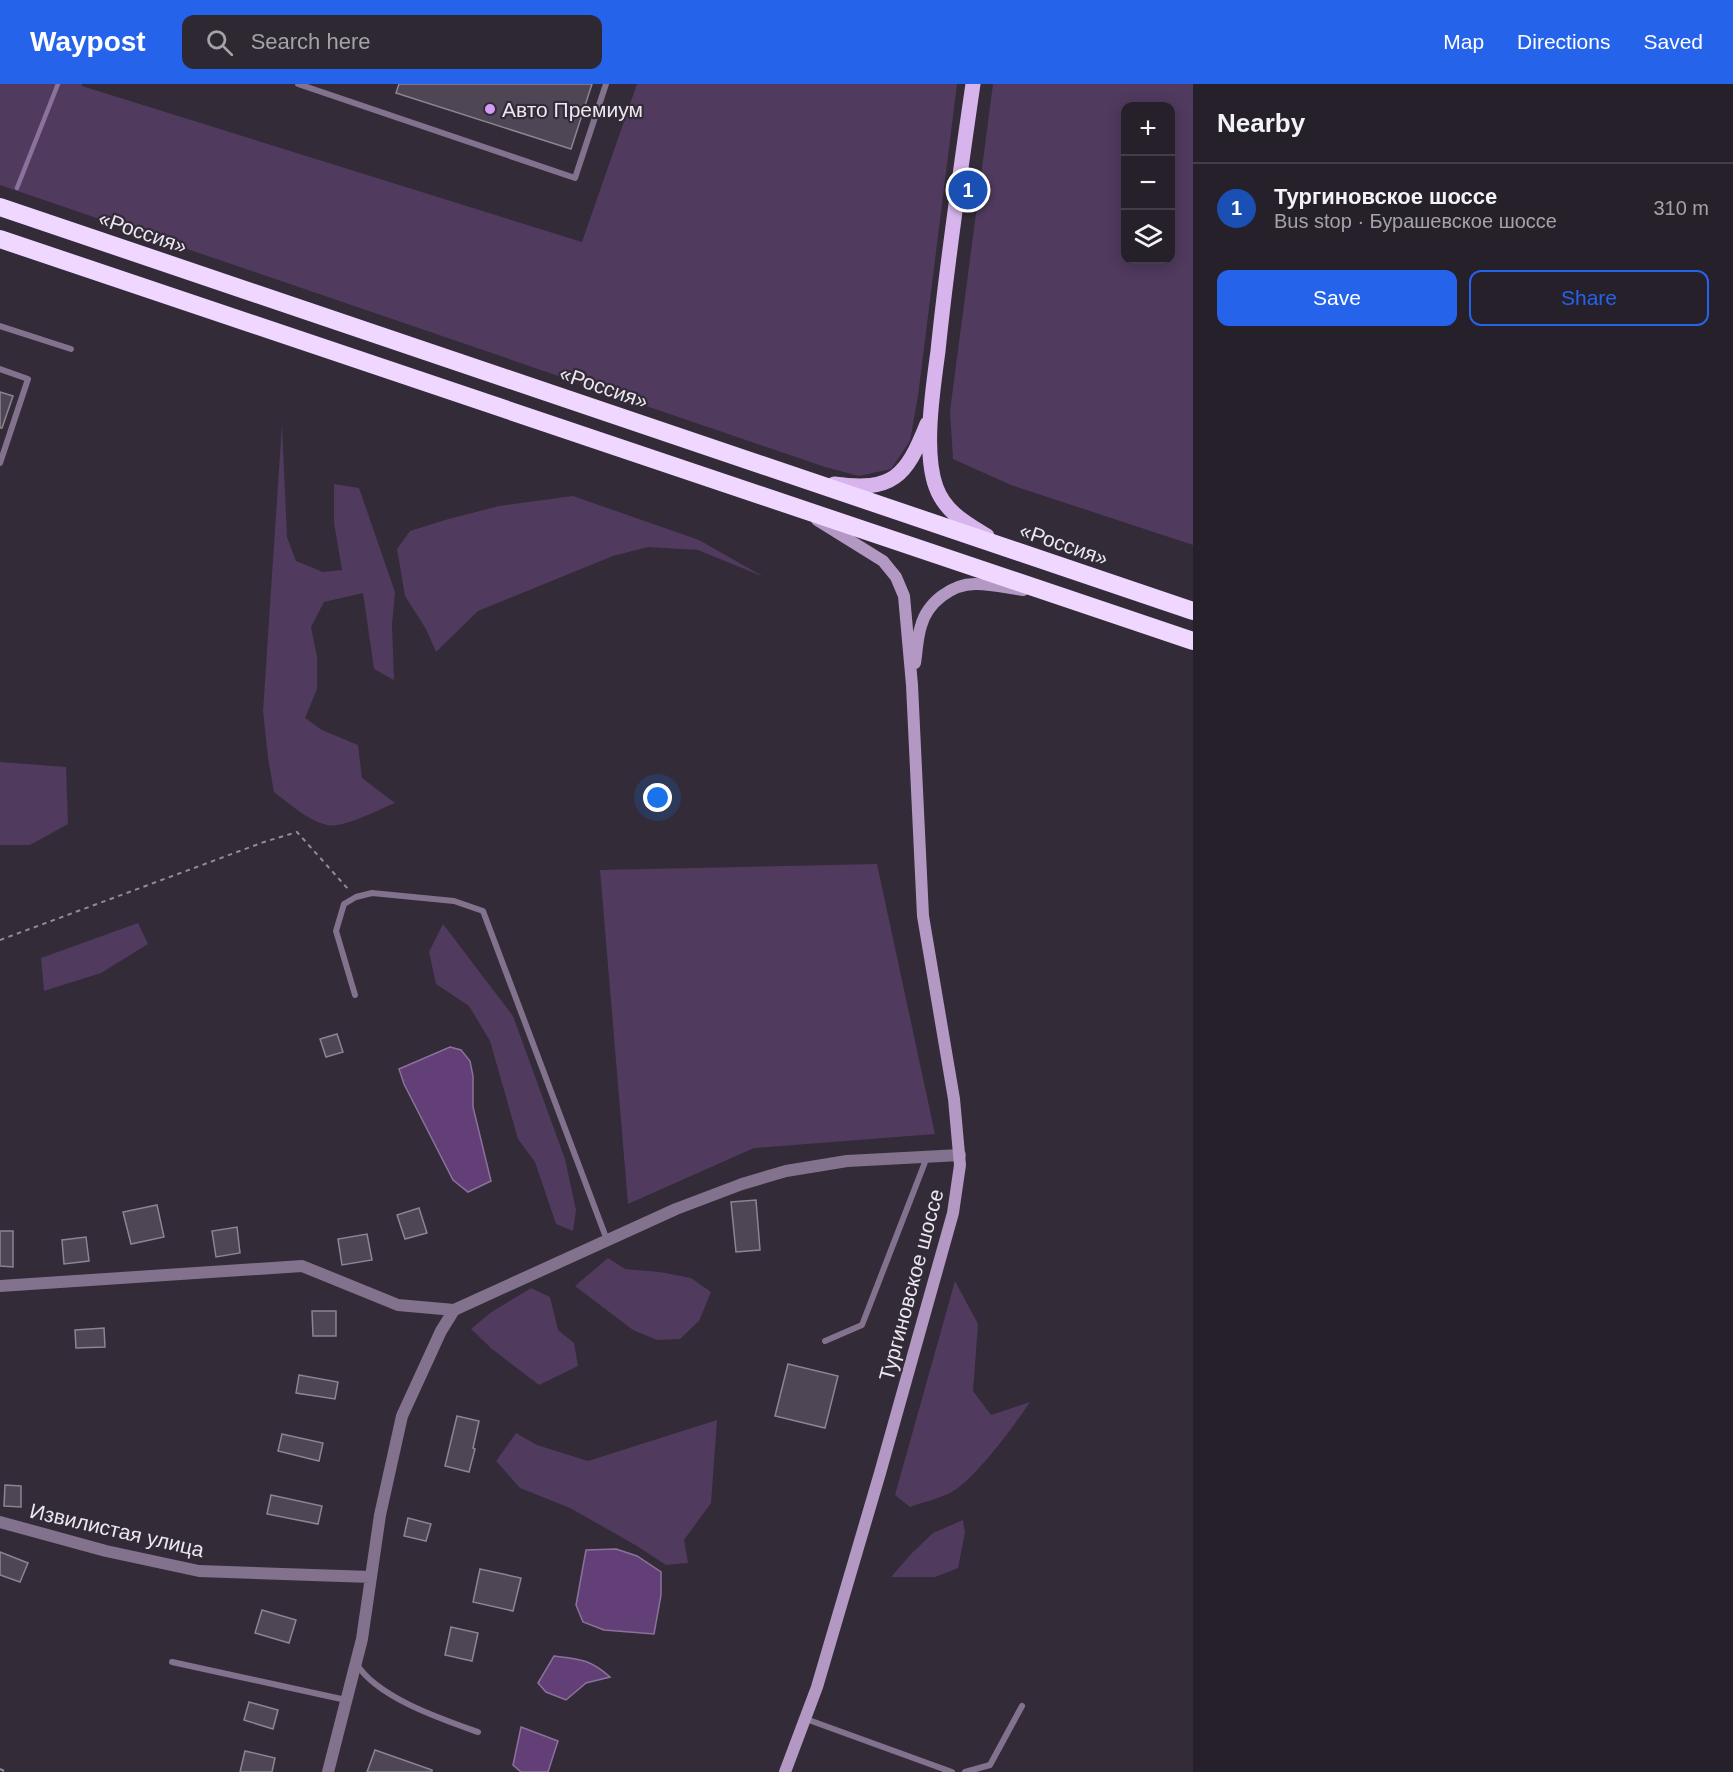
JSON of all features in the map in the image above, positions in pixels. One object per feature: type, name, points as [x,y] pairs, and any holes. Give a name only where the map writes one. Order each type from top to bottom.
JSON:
[{"type":"highway","name":"«Россия»","points":[[0,207],[1193,611]]},
{"type":"highway","points":[[0,239],[1193,641]]},
{"type":"main road","points":[[973,84],[948,254],[930,416],[932,470],[941,498],[962,520],[1008,548]]},
{"type":"main road","points":[[804,479],[861,487],[887,481],[903,470],[912,460],[930,416]]},
{"type":"main road","name":"Тургиновское шоссе","points":[[785,1772],[806,1719],[883,1461],[953,1214],[960,1155],[954,1099],[922,916],[912,685],[904,596],[892,571],[872,552],[794,507]]},
{"type":"main road","name":"Тургиновское шоссе","points":[[912,685],[921,626],[931,607],[946,593],[966,585],[976,584],[1056,595]]},
{"type":"street","points":[[0,1286],[302,1266],[398,1305],[454,1310],[676,1209],[742,1184],[786,1171],[847,1161],[960,1155]]},
{"type":"street","points":[[328,1772],[362,1639],[380,1515],[402,1416],[441,1331],[454,1310]]},
{"type":"street","name":"Извилистая улица","points":[[0,1522],[106,1551],[200,1571],[371,1577]]},
{"type":"lane","points":[[298,84],[575,178],[606,84]]},
{"type":"lane","points":[[0,326],[71,349]]},
{"type":"lane","points":[[0,369],[28,379],[0,463]]},
{"type":"lane","points":[[355,995],[336,931],[344,904],[356,897],[372,893],[454,901],[483,911],[607,1240]]},
{"type":"lane","points":[[825,1341],[862,1325],[927,1157]]},
{"type":"lane","points":[[172,1662],[346,1700]]},
{"type":"lane","points":[[356,1662],[363,1675],[401,1699],[434,1716],[478,1732]]},
{"type":"lane","points":[[965,1772],[990,1766],[1022,1706]]},
{"type":"lane","points":[[806,1719],[952,1772]]},
{"type":"path","points":[[0,940],[264,842],[297,832],[356,897]]},
{"type":"path","points":[[0,1769],[6,1772]]},
{"type":"shaded area","points":[[0,84],[82,84],[82,86],[582,242],[637,84],[957,84],[918,396],[910,441],[891,469],[859,476],[825,467],[0,185]]},
{"type":"shaded area","points":[[993,84],[1193,84],[1193,545],[1011,485],[953,459],[950,411]]},
{"type":"shaded area","points":[[282,424],[287,537],[296,561],[323,572],[342,570],[334,523],[334,484],[359,488],[395,592],[392,625],[394,680],[374,669],[363,593],[324,602],[311,627],[317,657],[317,689],[305,718],[322,730],[358,745],[362,778],[395,803],[342,824],[320,823],[306,816],[274,792],[268,758],[263,711]]},
{"type":"shaded area","points":[[573,496],[699,540],[764,577],[698,550],[648,547],[613,556],[478,611],[436,652],[426,629],[405,596],[397,549],[410,531],[499,506]]},
{"type":"shaded area","points":[[0,762],[66,767],[68,824],[30,845],[0,845]]},
{"type":"shaded area","points":[[877,864],[935,1134],[754,1148],[628,1204],[600,870]]},
{"type":"shaded area","points":[[138,923],[148,944],[101,973],[44,991],[41,958]]},
{"type":"shaded area","points":[[443,924],[513,1016],[565,1159],[576,1210],[573,1231],[556,1224],[535,1162],[518,1139],[490,1041],[469,1006],[436,984],[429,952]]},
{"type":"shaded area","points":[[450,1047],[461,1050],[470,1061],[473,1076],[473,1107],[491,1181],[468,1192],[453,1180],[404,1084],[399,1069]]},
{"type":"shaded area","points":[[608,1258],[625,1269],[691,1278],[711,1292],[699,1321],[680,1339],[657,1340],[633,1330],[575,1286]]},
{"type":"shaded area","points":[[955,1281],[978,1324],[973,1391],[991,1415],[1030,1402],[993,1452],[960,1487],[945,1495],[910,1507],[895,1495]]},
{"type":"shaded area","points":[[531,1288],[550,1297],[558,1330],[574,1343],[578,1366],[539,1385],[492,1349],[471,1329],[490,1313]]},
{"type":"shaded area","points":[[717,1420],[711,1503],[684,1540],[688,1563],[666,1565],[570,1508],[520,1488],[496,1461],[516,1433],[537,1445],[588,1461]]},
{"type":"shaded area","points":[[963,1520],[965,1533],[958,1568],[935,1577],[891,1577],[933,1533]]},
{"type":"shaded area","points":[[616,1549],[637,1556],[661,1572],[661,1595],[654,1634],[604,1630],[583,1622],[576,1605],[586,1550]]},
{"type":"shaded area","points":[[554,1656],[584,1661],[610,1677],[586,1683],[566,1700],[546,1692],[538,1683]]},
{"type":"shaded area","points":[[521,1727],[558,1741],[548,1772],[521,1772],[513,1765]]},
{"type":"building","points":[[399,84],[592,84],[571,149],[396,93]]},
{"type":"building","points":[[0,392],[13,396],[2,428],[0,428]]},
{"type":"building","points":[[337,1034],[343,1052],[326,1057],[320,1039]]},
{"type":"building","points":[[756,1200],[760,1250],[736,1252],[731,1202]]},
{"type":"building","points":[[157,1205],[164,1237],[131,1244],[123,1212]]},
{"type":"building","points":[[419,1208],[427,1233],[405,1239],[397,1215]]},
{"type":"building","points":[[237,1227],[240,1253],[216,1257],[212,1231]]},
{"type":"building","points":[[0,1231],[13,1231],[13,1267],[0,1266]]},
{"type":"building","points":[[367,1234],[372,1260],[342,1265],[338,1239]]},
{"type":"building","points":[[86,1237],[89,1261],[64,1264],[62,1240]]},
{"type":"building","points":[[312,1311],[336,1311],[336,1336],[313,1336]]},
{"type":"building","points":[[104,1328],[105,1347],[76,1348],[75,1330]]},
{"type":"building","points":[[788,1364],[838,1376],[825,1428],[775,1416]]},
{"type":"building","points":[[299,1375],[338,1382],[335,1399],[296,1393]]},
{"type":"building","points":[[457,1416],[479,1421],[469,1472],[445,1466]]},
{"type":"building","points":[[282,1434],[323,1443],[319,1461],[278,1451]]},
{"type":"building","points":[[5,1485],[21,1486],[21,1507],[4,1506]]},
{"type":"building","points":[[271,1495],[322,1506],[318,1524],[267,1514]]},
{"type":"building","points":[[408,1518],[431,1524],[426,1541],[404,1536]]},
{"type":"building","points":[[0,1552],[28,1563],[20,1582],[0,1575]]},
{"type":"building","points":[[480,1569],[521,1578],[513,1611],[473,1602]]},
{"type":"building","points":[[262,1610],[296,1620],[289,1643],[255,1633]]},
{"type":"building","points":[[451,1627],[478,1633],[472,1661],[445,1655]]},
{"type":"building","points":[[249,1702],[278,1710],[273,1729],[244,1720]]},
{"type":"building","points":[[375,1750],[432,1770],[432,1772],[367,1772]]},
{"type":"building","points":[[245,1751],[275,1758],[272,1772],[240,1772]]},
{"type":"waterway","points":[[17,188],[58,84]]},
{"type":"place","name":"Авто Премиум","points":[[490,109]]},
{"type":"place","name":"Тургиновское шоссе","points":[[968,190]]}]
